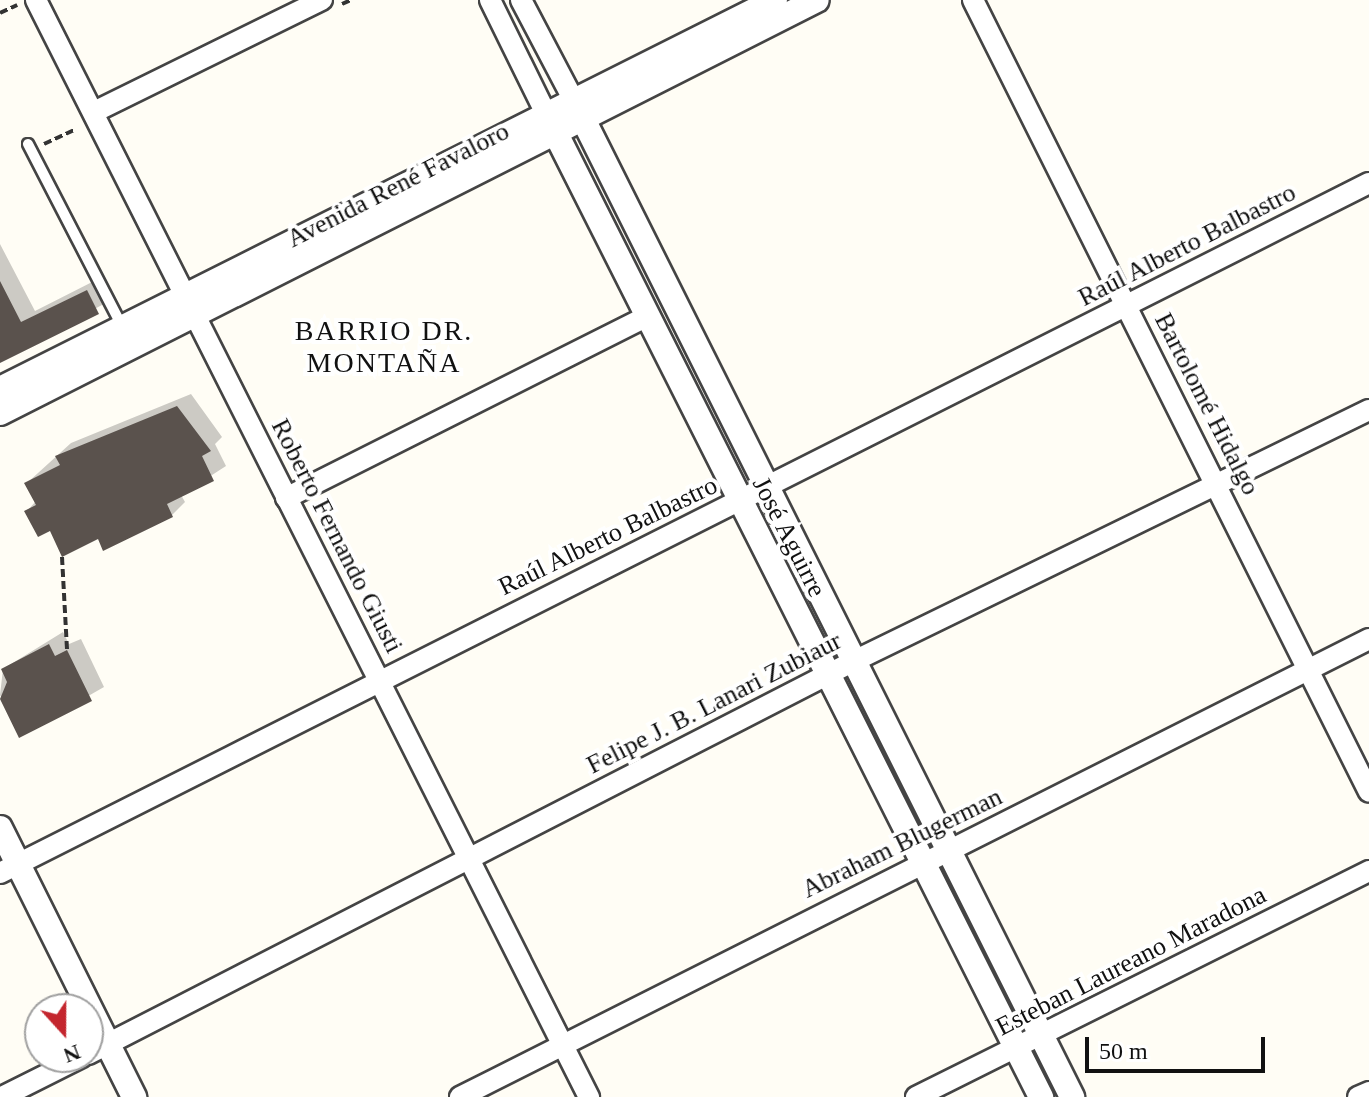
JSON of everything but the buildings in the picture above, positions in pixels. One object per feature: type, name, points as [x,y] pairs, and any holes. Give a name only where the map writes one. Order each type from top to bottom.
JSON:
[{"type":"street","points":[[94,112],[322,0]]},
{"type":"street","name":"José Aguirre","points":[[490,0],[646,317],[1041,1097]]},
{"type":"street","name":"José Aguirre","points":[[521,0],[1072,1097]]},
{"type":"street","name":"Avenida René Favaloro","points":[[0,413],[192,307],[551,125],[775,0]]},
{"type":"street","name":"Avenida René Favaloro","points":[[578,110],[817,0]]},
{"type":"street","name":"Bartolomé Hidalgo","points":[[973,0],[1220,486],[1369,792]]},
{"type":"street","name":"Roberto Fernando Giusti","points":[[24,5],[94,112],[286,498],[473,856],[589,1097]]},
{"type":"street","name":"Raúl Alberto Balbastro","points":[[10,868],[379,677],[739,501],[1369,183]]},
{"type":"street","name":"Avenida René Favaloro","points":[[0,389],[123,328],[192,307]]},
{"type":"street","points":[[286,498],[646,317]]},
{"type":"street","name":"Felipe J. B. Lanari Zubiaur","points":[[104,1046],[852,662],[1220,486],[1369,410]]},
{"type":"street","name":"Abraham Blugerman","points":[[460,1097],[921,860],[1369,639]]},
{"type":"street","points":[[0,828],[10,868],[71,993]]},
{"type":"street","name":"Esteban Laureano Maradona","points":[[916,1097],[1369,871]]},
{"type":"street","points":[[104,1057],[134,1097]]},
{"type":"street","points":[[2,1097],[50,1073]]},
{"type":"street","points":[[1358,1097],[1369,1092]]},
{"type":"lane","points":[[30,147],[123,328]]},
{"type":"path","points":[[0,13],[24,5]]},
{"type":"path","points":[[30,147],[78,128],[71,114]]},
{"type":"path","points":[[62,557],[67,650]]},
{"type":"district","name":"BARRIO DR. MONTAÑA","points":[[384,347]]}]
